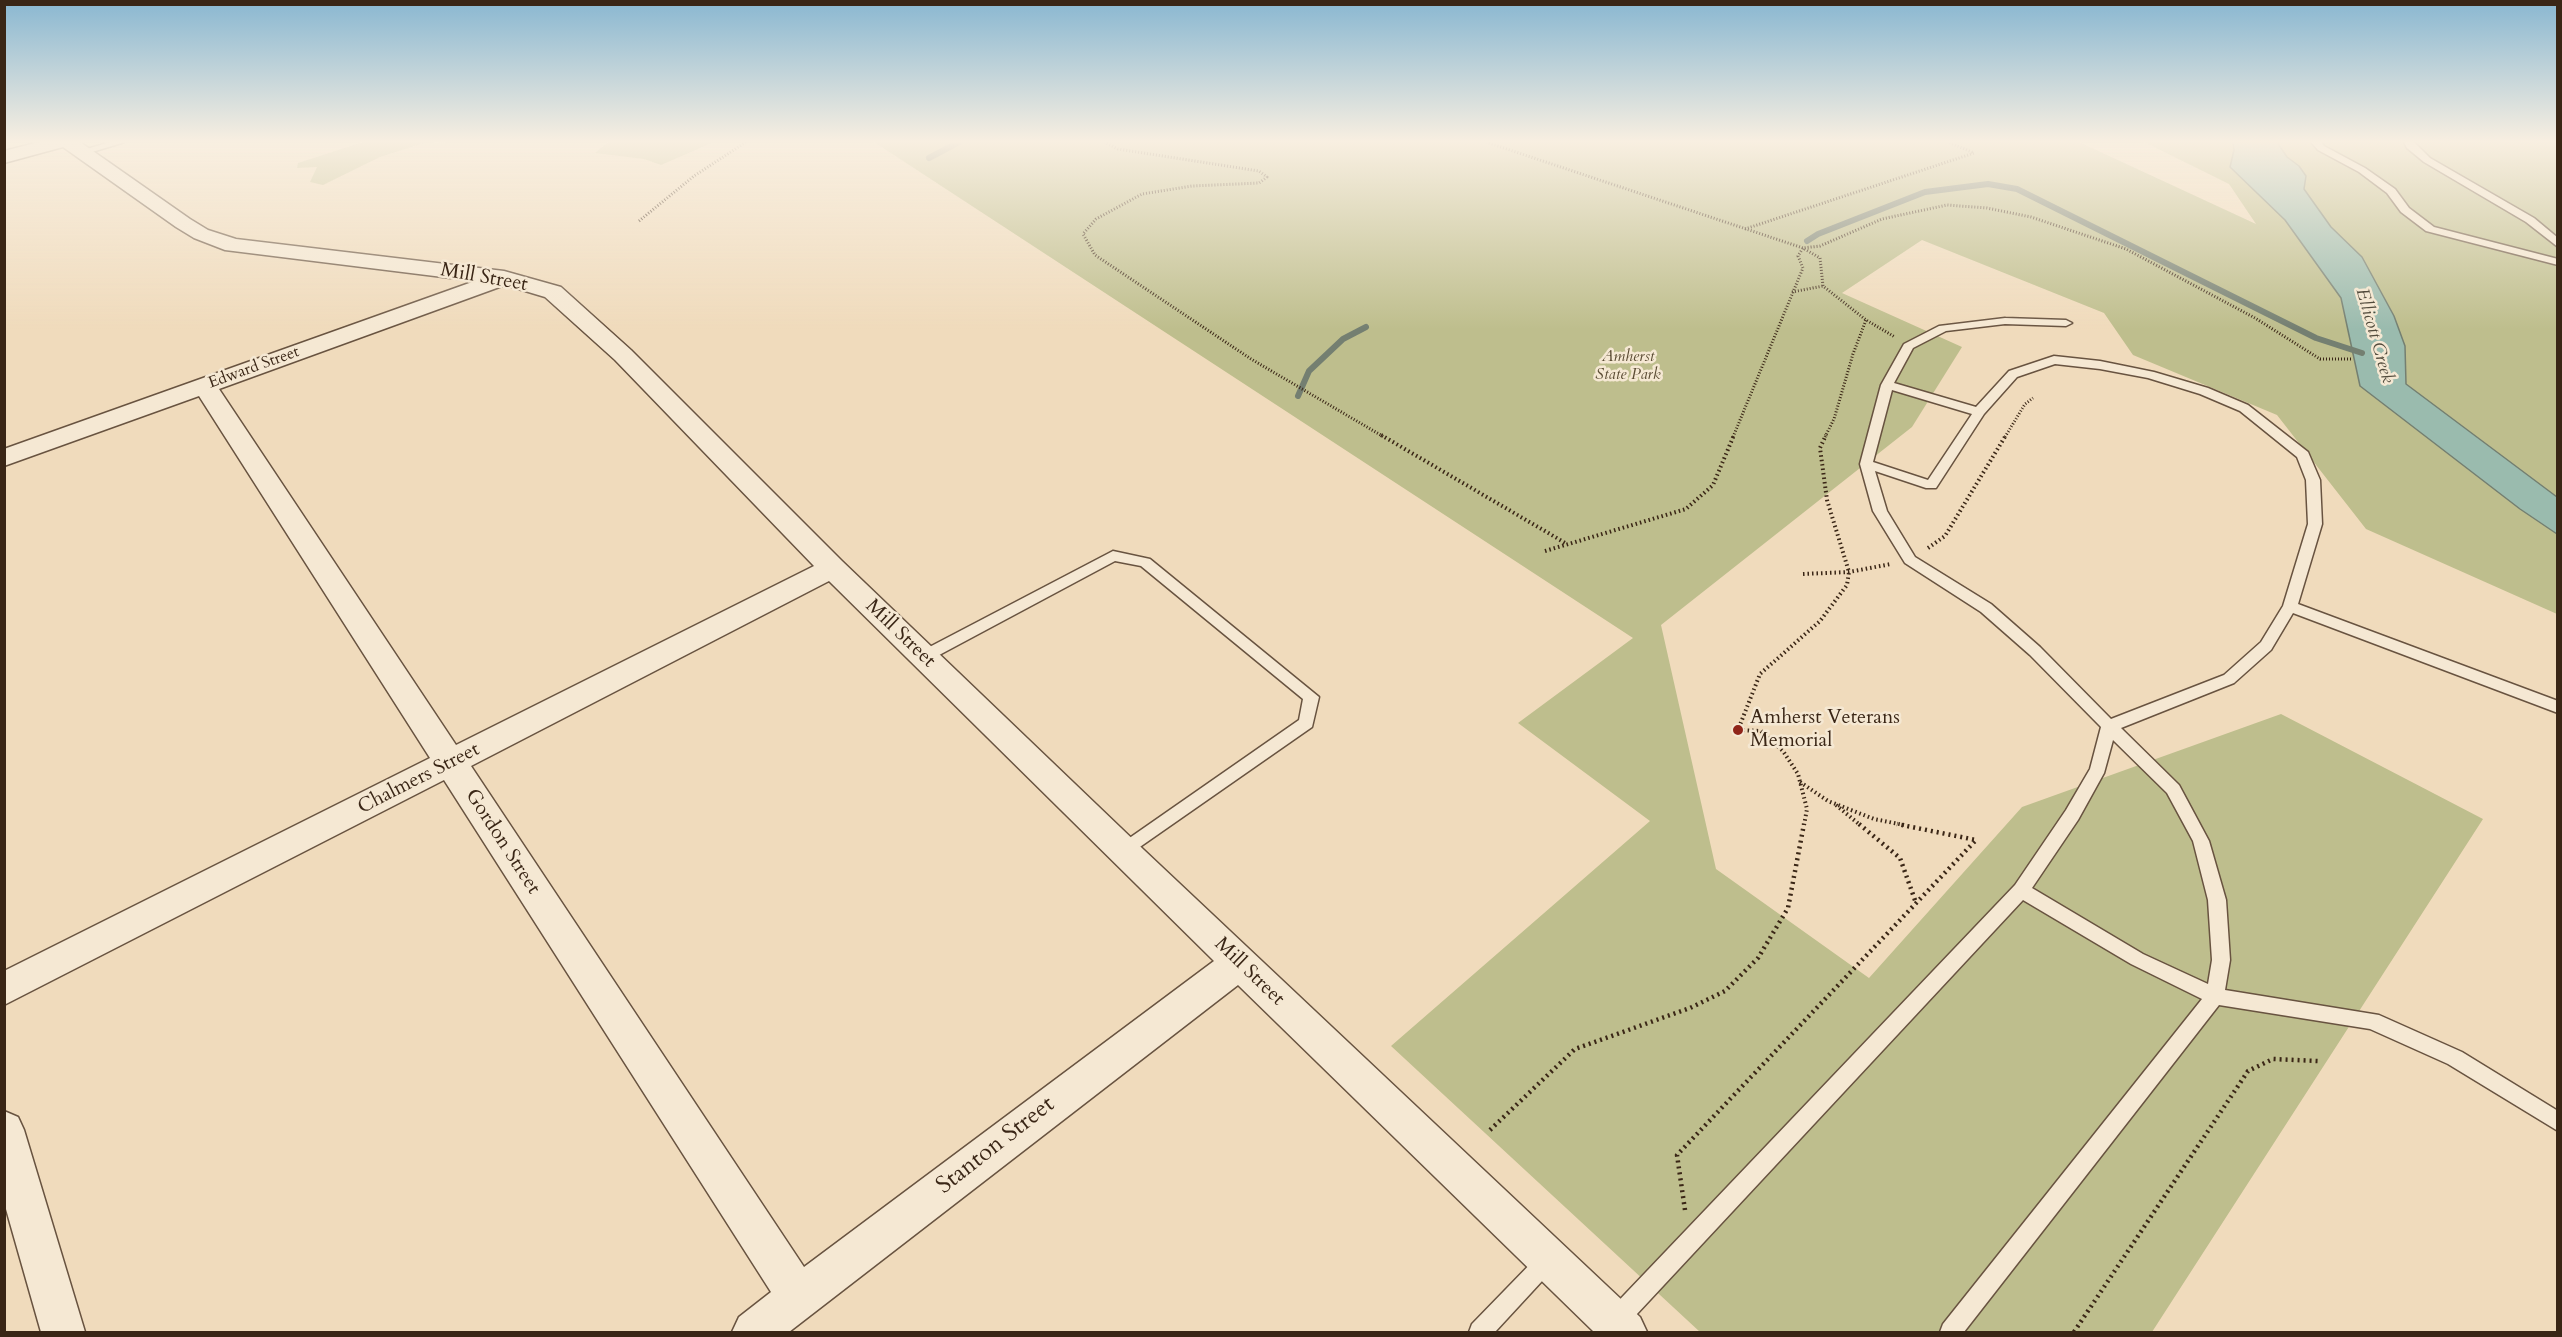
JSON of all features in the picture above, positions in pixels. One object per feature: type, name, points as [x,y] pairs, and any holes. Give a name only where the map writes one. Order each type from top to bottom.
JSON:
[{"type":"street","name":"Mill Street","points":[[156,204],[201,234],[233,245],[504,278],[553,292],[623,355],[832,568],[923,657],[1620,1327]]},
{"type":"street","name":"Edward Street","points":[[4,458],[504,278]]},
{"type":"street","name":"Gordon Street","points":[[205,386],[800,1297]]},
{"type":"street","name":"Chalmers Street","points":[[4,989],[832,568]]},
{"type":"street","name":"Stanton Street","points":[[754,1332],[1198,992],[1240,963]]},
{"type":"street","points":[[4,1130],[63,1332]]},
{"type":"lane","points":[[2401,204],[2430,229],[2558,262]]},
{"type":"lane","points":[[2503,204],[2530,220],[2558,244]]},
{"type":"lane","points":[[1951,1332],[2215,996],[2221,960],[2217,900],[2201,841],[2173,789],[2035,651],[1986,608],[1910,560],[1880,511],[1866,464],[1887,385],[1908,346],[1943,328],[2005,321],[2066,323]]},
{"type":"lane","points":[[1866,464],[1931,484],[1979,412],[2013,374],[2054,360],[2100,365],[2150,375],[2204,391],[2244,408],[2303,454],[2313,480],[2315,524],[2290,606],[2266,646],[2229,679],[2109,726]]},
{"type":"lane","points":[[1887,385],[1979,412]]},
{"type":"lane","points":[[923,657],[1113,556],[1144,562],[1311,697],[1306,723],[1124,851]]},
{"type":"lane","points":[[2290,606],[2558,707]]},
{"type":"lane","points":[[1620,1327],[2021,890],[2072,814],[2098,769],[2109,726]]},
{"type":"lane","points":[[2021,890],[2137,959],[2215,996],[2372,1021],[2455,1058],[2558,1122]]},
{"type":"lane","points":[[1480,1332],[1548,1260]]},
{"type":"path","points":[[639,222],[660,204]]},
{"type":"path","points":[[1123,204],[1096,219],[1083,234],[1095,255],[1251,359],[1568,545]]},
{"type":"path","points":[[1671,204],[1803,248],[1820,258],[1823,286],[1866,320],[1908,346]]},
{"type":"path","points":[[1744,229],[1818,204]]},
{"type":"path","points":[[1803,248],[1820,246],[1882,219],[1947,205],[1987,208],[2031,217],[2126,249],[2255,318],[2320,359],[2352,359]]},
{"type":"path","points":[[1545,552],[1686,509],[1713,485],[1803,268],[1798,256],[1803,248]]},
{"type":"path","points":[[1792,292],[1823,286]]},
{"type":"path","points":[[1490,1130],[1575,1049],[1690,1008],[1725,991],[1758,958],[1788,908],[1807,809],[1798,774],[1782,751],[1761,731],[1738,730],[1760,674],[1820,621],[1846,585],[1849,572],[1827,500],[1820,448],[1834,420],[1853,354],[1866,320]]},
{"type":"path","points":[[1803,574],[1849,572],[1910,560],[1945,536],[2025,404],[2033,398]]},
{"type":"path","points":[[1800,782],[1833,803],[1900,858],[1916,903]]},
{"type":"path","points":[[1686,1216],[1677,1155],[1976,840],[1874,819],[1833,803]]},
{"type":"path","points":[[2074,1332],[2248,1071],[2274,1059],[2318,1061]]},
{"type":"green space","name":"Amherst State Park","points":[[969,204],[2214,204],[2256,224],[2243,204],[2557,204],[2557,614],[2366,529],[2277,415],[2133,355],[2104,313],[1922,240],[1842,293],[1962,347],[1912,427],[1661,625],[1716,869],[1869,978],[2022,807],[2281,714],[2483,819],[2152,1332],[1700,1332],[1391,1046],[1650,821],[1518,723],[1633,638]]},
{"type":"water","name":"Ellicott Creek","points":[[2269,204],[2315,204],[2331,227],[2362,257],[2394,316],[2405,346],[2406,384],[2557,497],[2557,534],[2520,509],[2360,386],[2341,298],[2285,220]]},
{"type":"waterway","points":[[1807,241],[1818,234],[1893,204]]},
{"type":"waterway","name":"Ellicott Creek","points":[[2048,204],[2316,338],[2362,353]]},
{"type":"waterway","points":[[1298,396],[1309,371],[1343,339],[1366,327]]},
{"type":"place","name":"Amherst Veterans Memorial","points":[[1738,730]]}]
